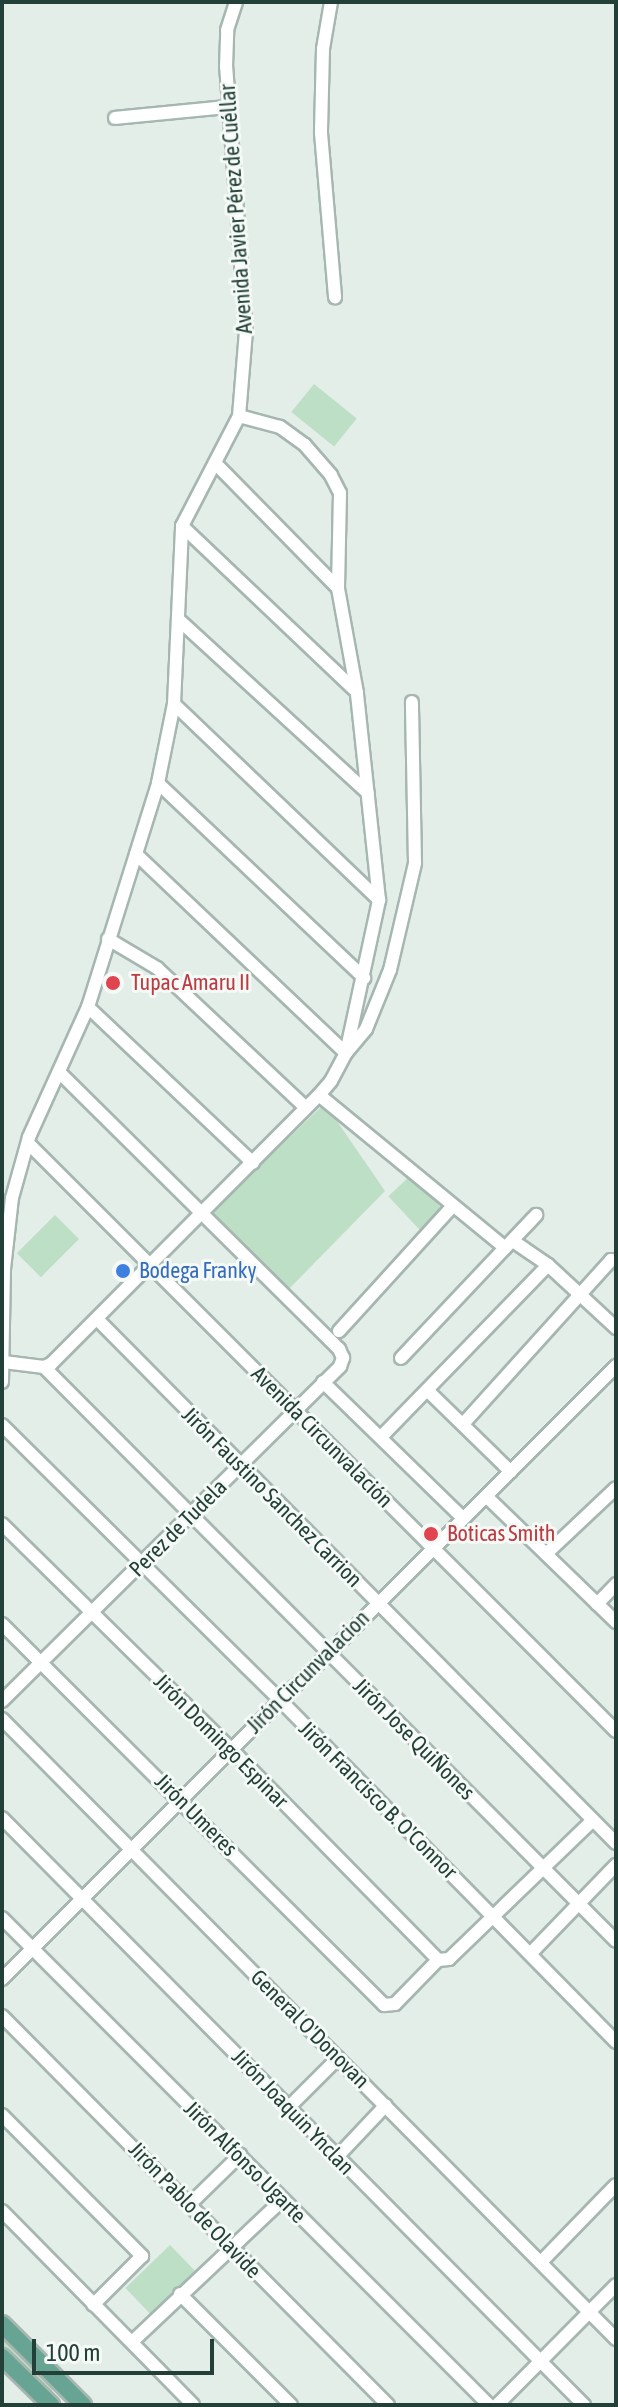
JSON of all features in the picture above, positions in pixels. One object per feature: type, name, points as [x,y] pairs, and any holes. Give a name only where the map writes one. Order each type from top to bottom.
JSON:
[{"type":"main road","points":[[2,2324],[83,2405]]},
{"type":"main road","points":[[2,2357],[50,2404],[65,2387]]},
{"type":"street","name":"Avenida Javier Pérez de Cuéllar","points":[[2,1382],[4,1269],[12,1198],[29,1137],[88,1007],[158,783],[174,704],[182,526],[239,416],[246,331],[228,107],[227,30],[236,2]]},
{"type":"street","points":[[331,2],[323,49],[321,133],[335,297]]},
{"type":"street","points":[[115,118],[228,107]]},
{"type":"street","points":[[239,416],[280,427],[305,445],[331,475],[340,493],[338,588],[357,693],[379,900],[346,1053]]},
{"type":"street","points":[[215,463],[338,588]]},
{"type":"street","points":[[182,526],[357,693]]},
{"type":"street","points":[[179,620],[368,793]]},
{"type":"street","points":[[4,1362],[44,1367],[98,1320],[319,1095],[366,1029],[390,970],[415,863],[412,702]]},
{"type":"street","points":[[174,704],[379,900]]},
{"type":"street","points":[[158,783],[364,978]]},
{"type":"street","points":[[136,854],[346,1053]]},
{"type":"street","points":[[108,939],[157,968],[306,1108]]},
{"type":"street","points":[[88,1007],[253,1163]]},
{"type":"street","points":[[59,1072],[202,1213]]},
{"type":"street","points":[[319,1095],[452,1207],[548,1265],[616,1328]]},
{"type":"street","name":"Avenida Circunvalación","points":[[29,1144],[616,1731]]},
{"type":"street","points":[[339,1331],[452,1207]]},
{"type":"street","name":"Perez de Tudela","points":[[2,1701],[340,1366],[343,1358],[339,1349],[202,1213]]},
{"type":"street","points":[[401,1358],[536,1215]]},
{"type":"street","points":[[463,1424],[611,1260],[616,1261]]},
{"type":"street","points":[[381,1437],[548,1265]]},
{"type":"street","name":"Jirón Faustino Sanchez Carrion","points":[[98,1320],[616,1843]]},
{"type":"street","name":"Jirón Circunvalacion","points":[[2,1979],[279,1699],[487,1497],[616,1366]]},
{"type":"street","name":"Jirón Jose QuiÑones","points":[[44,1367],[616,1941]]},
{"type":"street","points":[[323,1382],[463,1518]]},
{"type":"street","points":[[427,1390],[511,1472]]},
{"type":"street","name":"Jirón Francisco B. O'Connor","points":[[2,1425],[279,1699],[616,2042]]},
{"type":"street","points":[[546,1554],[616,1488]]},
{"type":"street","points":[[487,1497],[616,1622]]},
{"type":"street","name":"Jirón Domingo Espinar","points":[[2,1524],[231,1749],[438,1960]]},
{"type":"street","points":[[597,1604],[616,1584]]},
{"type":"street","name":"Jirón Umeres","points":[[2,1624],[44,1662],[384,2005],[390,2006],[438,1960]]},
{"type":"street","name":"General O'Donovan","points":[[2,1719],[616,2339]]},
{"type":"street","name":"Jirón Joaquin Ynclan","points":[[2,1818],[584,2405]]},
{"type":"street","points":[[438,1960],[449,1959],[593,1820]]},
{"type":"street","points":[[530,1954],[616,1865]]},
{"type":"street","name":"Jirón Alfonso Ugarte","points":[[2,1918],[489,2405]]},
{"type":"street","name":"Jirón Pablo de Olavide","points":[[2,2016],[191,2203],[231,2248],[388,2405]]},
{"type":"street","points":[[290,2106],[338,2058]]},
{"type":"street","points":[[337,2157],[386,2105]]},
{"type":"street","points":[[2,2115],[142,2256],[93,2305]]},
{"type":"street","points":[[191,2203],[240,2155]]},
{"type":"street","points":[[541,2262],[616,2185]]},
{"type":"street","points":[[132,2342],[282,2200]]},
{"type":"street","points":[[2,2211],[193,2405]]},
{"type":"street","points":[[497,2405],[616,2285]]},
{"type":"street","points":[[180,2294],[291,2405]]},
{"type":"green space","points":[[314,384],[357,419],[334,447],[291,412]]},
{"type":"green space","points":[[321,1107],[330,1111],[385,1191],[288,1290],[211,1213]]},
{"type":"green space","points":[[411,1175],[445,1212],[422,1233],[388,1196]]},
{"type":"green space","points":[[55,1215],[79,1239],[41,1277],[17,1253]]},
{"type":"green space","points":[[170,2245],[196,2272],[151,2315],[125,2288]]},
{"type":"green space","points":[[2,2335],[53,2388],[51,2396],[2,2351]]},
{"type":"place","name":"Tupac Amaru II","points":[[113,983]]},
{"type":"place","name":"Bodega Franky","points":[[123,1271]]},
{"type":"place","name":"Boticas Smith","points":[[431,1534]]}]
